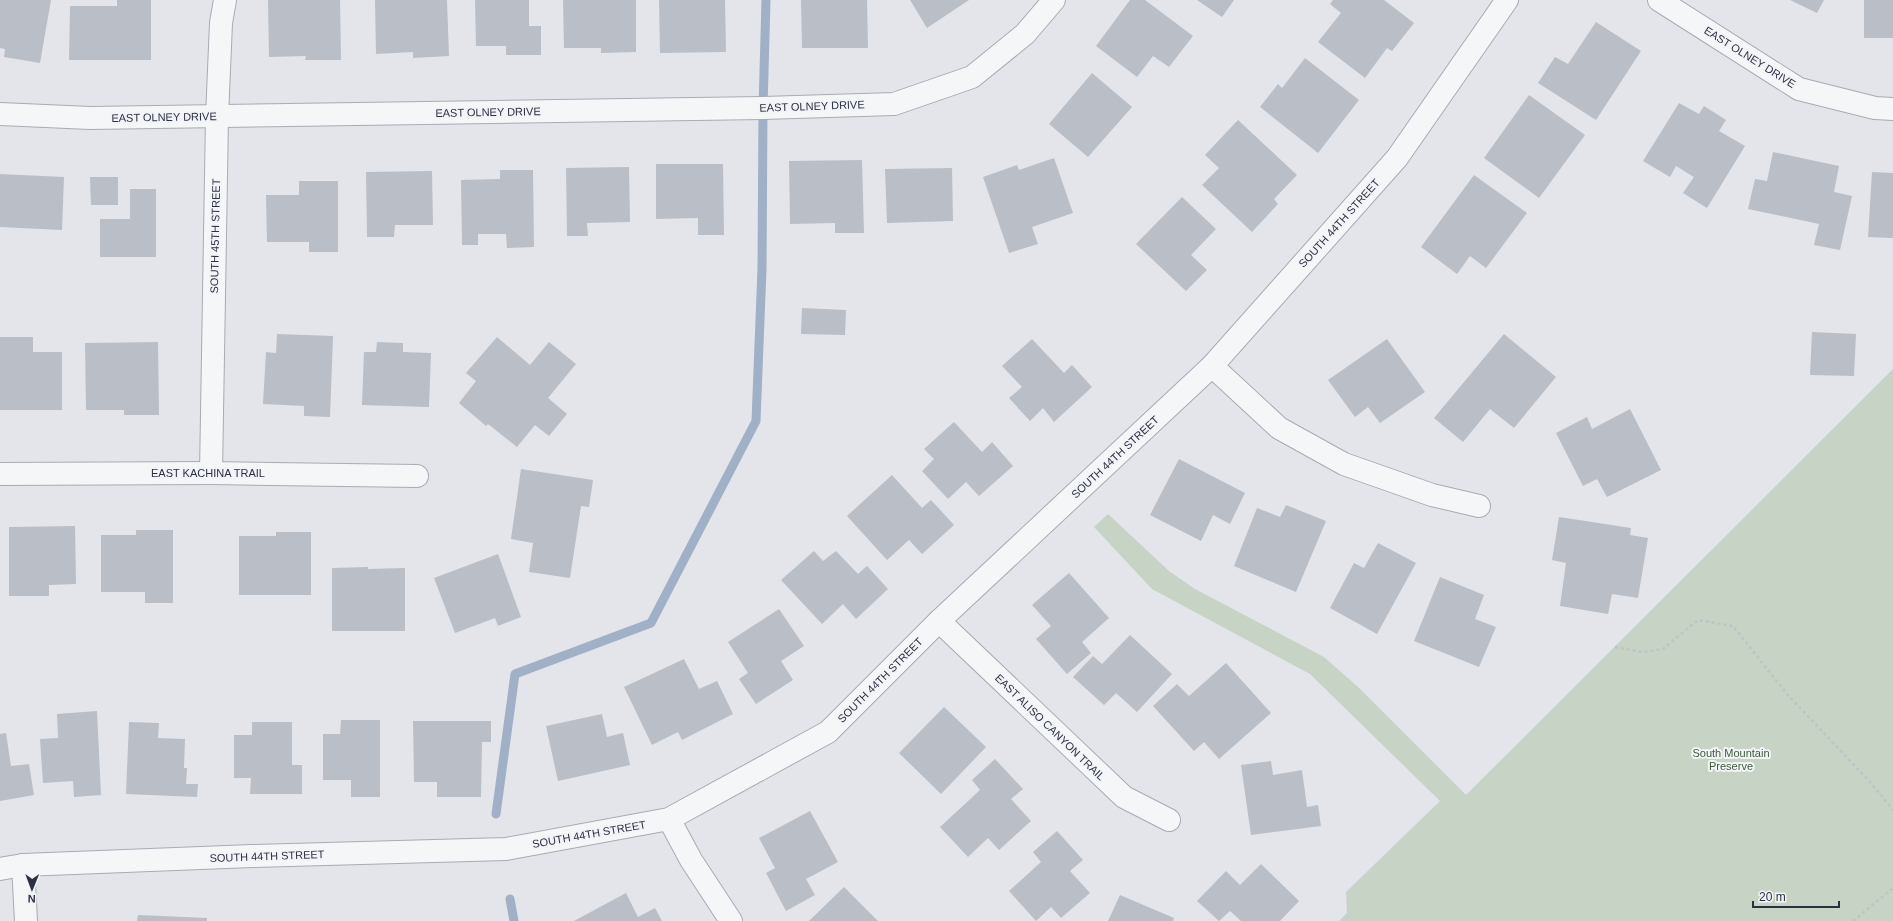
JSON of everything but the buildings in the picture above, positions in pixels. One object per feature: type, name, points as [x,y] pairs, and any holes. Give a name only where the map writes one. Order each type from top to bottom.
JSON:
[{"type":"street","name":"SOUTH 45TH STREET","points":[[211,473],[217,117],[221,23],[225,0]]},
{"type":"street","name":"EAST OLNEY DRIVE","points":[[0,114],[90,118],[217,117],[762,108],[894,104],[972,77],[1025,34],[1054,0]]},
{"type":"street","name":"SOUTH 44TH STREET","points":[[0,869],[23,865],[252,856],[506,850],[669,819],[828,732],[939,621],[1212,366],[1397,158],[1507,0]]},
{"type":"street","name":"EAST OLNEY DRIVE","points":[[1659,0],[1799,89],[1875,108],[1893,109]]},
{"type":"street","points":[[1212,366],[1279,428],[1344,464],[1432,495],[1479,506]]},
{"type":"street","name":"EAST KACHINA TRAIL","points":[[0,474],[211,473],[417,476]]},
{"type":"street","name":"EAST ALISO CANYON TRAIL","points":[[939,621],[1124,797],[1169,820]]},
{"type":"street","points":[[669,819],[691,860],[731,921]]},
{"type":"street","points":[[23,865],[26,921]]},
{"type":"path","points":[[1615,647],[1642,652],[1662,648],[1698,620],[1732,626],[1787,694],[1871,783],[1893,810]]},
{"type":"path","points":[[1853,921],[1893,888]]},
{"type":"green space","name":"South Mountain Preserve","points":[[1893,369],[1893,921],[1339,921],[1347,913],[1346,892],[1440,801],[1310,674],[1152,589],[1094,527],[1108,514],[1169,571],[1195,589],[1324,657],[1358,687],[1466,795]]},
{"type":"waterway","points":[[496,814],[515,674],[651,623],[756,421],[762,269],[763,108],[766,0]]},
{"type":"waterway","points":[[510,899],[514,921]]}]
